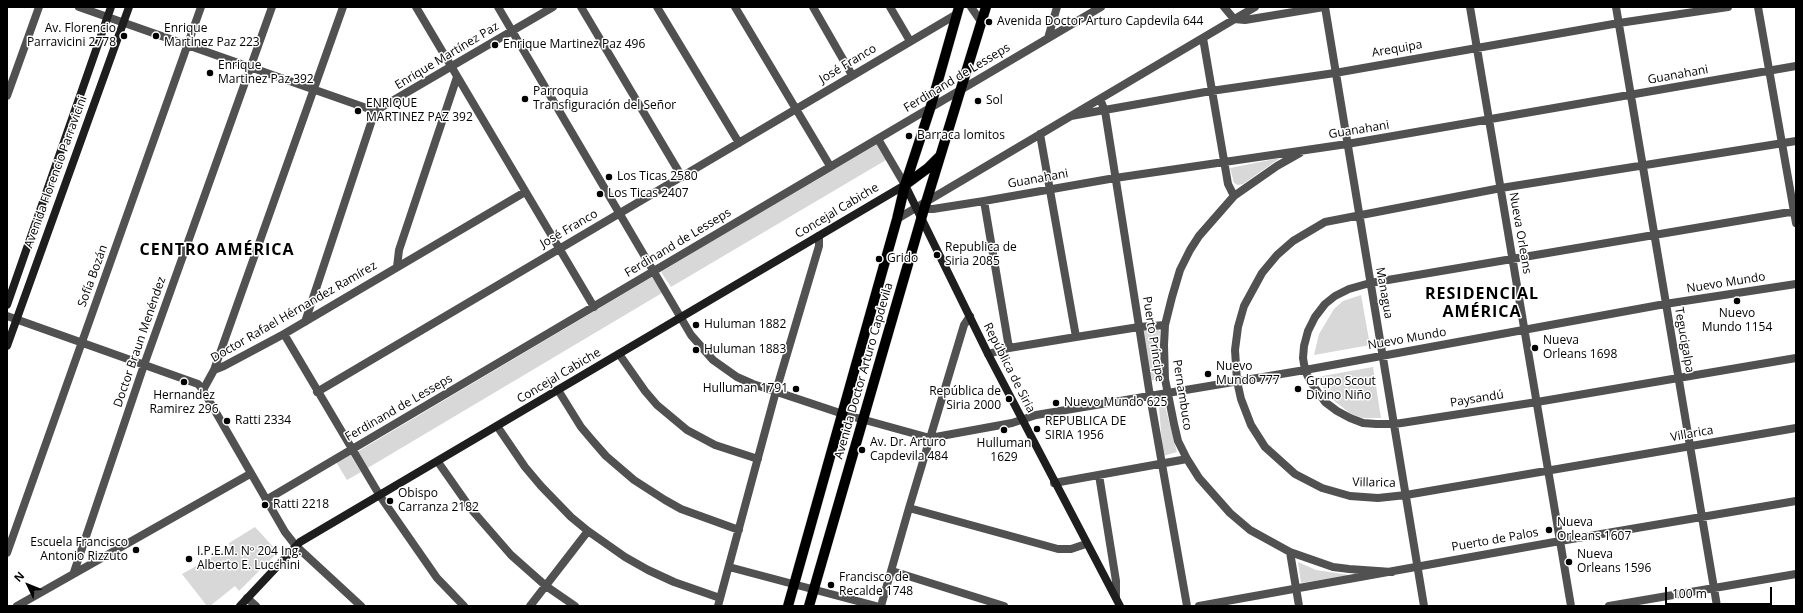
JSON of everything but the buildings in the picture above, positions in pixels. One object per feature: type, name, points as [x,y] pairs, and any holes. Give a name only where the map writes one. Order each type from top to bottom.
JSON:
[{"type":"main road","name":"Avenida Florencio Parravicini","points":[[7,305],[111,7]]},
{"type":"main road","name":"Avenida Florencio Parravicini","points":[[7,346],[129,7]]},
{"type":"main road","name":"Avenida Doctor Arturo Capdevila","points":[[809,606],[922,209],[942,154],[986,7]]},
{"type":"main road","name":"Avenida Doctor Arturo Capdevila","points":[[788,606],[843,414],[905,185],[930,109],[958,10]]},
{"type":"main road","points":[[905,185],[928,168],[942,154]]},
{"type":"main road","name":"República de Siria","points":[[905,185],[922,209],[988,354],[1054,483],[1120,606]]},
{"type":"main road","name":"Concejal Cabiche","points":[[240,606],[296,546],[905,185]]},
{"type":"street","points":[[7,96],[39,7]]},
{"type":"street","points":[[79,7],[108,16],[250,68],[375,110],[305,322]]},
{"type":"street","name":"Sofía Bozán","points":[[7,553],[201,7]]},
{"type":"street","name":"Doctor Braun Menéndez","points":[[74,572],[144,366],[272,7]]},
{"type":"street","points":[[214,370],[343,7]]},
{"type":"street","points":[[498,7],[681,317],[699,345],[713,360],[737,377],[843,414],[930,438]]},
{"type":"street","name":"Enrique Martínez Paz","points":[[375,110],[452,67],[553,7]]},
{"type":"street","points":[[581,7],[682,177]]},
{"type":"street","points":[[657,7],[738,143]]},
{"type":"street","points":[[736,7],[830,166]]},
{"type":"street","points":[[812,7],[852,75]]},
{"type":"street","points":[[890,7],[910,41]]},
{"type":"street","points":[[971,7],[982,23]]},
{"type":"street","points":[[1048,38],[1057,7]]},
{"type":"street","name":"Ferdinand de Lesseps","points":[[266,500],[1101,7]]},
{"type":"street","points":[[1224,7],[1234,19],[1245,20],[1324,7]]},
{"type":"street","points":[[897,218],[922,209],[1040,134],[1255,7]]},
{"type":"street","name":"Managua","points":[[1324,7],[1360,214],[1370,283],[1424,606]]},
{"type":"street","name":"Nueva Orleans","points":[[1470,7],[1571,606]]},
{"type":"street","name":"Tegucigalpa","points":[[1616,7],[1717,606]]},
{"type":"street","name":"Arequipa","points":[[1071,116],[1211,91],[1335,73],[1619,23],[1728,7]]},
{"type":"street","points":[[1758,7],[1796,223]]},
{"type":"street","points":[[419,8],[457,77],[594,307]]},
{"type":"street","name":"José Franco","points":[[317,392],[620,214],[910,41],[958,10]]},
{"type":"street","points":[[1204,38],[1211,91],[1229,189],[1234,196]]},
{"type":"street","name":"Guanahani","points":[[922,209],[933,209],[984,201],[1224,161],[1347,144],[1796,66]]},
{"type":"street","points":[[397,267],[400,250],[457,77]]},
{"type":"street","name":"Puerto Príncipe","points":[[1100,99],[1105,111],[1150,396],[1187,606]]},
{"type":"street","points":[[1040,134],[1076,337]]},
{"type":"street","name":"República de Siria","points":[[878,139],[905,185]]},
{"type":"street","name":"Villarica","points":[[1796,141],[1500,188],[1325,222],[1313,228],[1277,254],[1262,273],[1244,306],[1238,327],[1235,350],[1237,381],[1246,412],[1257,435],[1274,456],[1295,474],[1322,488],[1350,496],[1378,498],[1406,495],[1796,428]]},
{"type":"street","name":"Pernambuco","points":[[1309,150],[1276,166],[1234,196],[1190,250],[1180,270],[1165,325],[1164,345],[1167,393],[1178,442],[1186,459],[1212,494],[1230,513],[1250,530],[1290,552],[1333,567],[1392,572]]},
{"type":"street","name":"Doctor Rafael Hérnandez Ramírez","points":[[203,390],[214,370],[305,322],[525,192]]},
{"type":"street","points":[[984,201],[1009,348]]},
{"type":"street","name":"Paysandú","points":[[1795,211],[1512,258],[1370,283],[1349,289],[1335,296],[1325,304],[1315,317],[1305,341],[1304,358],[1305,370],[1317,392],[1325,402],[1337,411],[1363,423],[1394,424],[1537,402],[1796,358]]},
{"type":"street","points":[[497,426],[541,486],[562,508],[588,531],[624,557],[648,570],[719,602],[776,391],[819,246],[819,236]]},
{"type":"street","name":"Nuevo Mundo","points":[[930,438],[1005,424],[1036,415],[1305,370],[1665,304],[1796,284]]},
{"type":"street","points":[[7,316],[144,366],[194,382],[203,390],[250,474],[285,532],[296,546],[360,606]]},
{"type":"street","points":[[882,606],[909,508],[964,325],[970,316]]},
{"type":"street","points":[[988,354],[1009,348],[1076,337],[1139,327],[1165,325]]},
{"type":"street","points":[[284,334],[380,496],[433,573],[464,606]]},
{"type":"street","points":[[619,354],[645,391],[657,405],[677,423],[703,440],[758,459]]},
{"type":"street","points":[[558,390],[581,427],[606,456],[634,480],[664,500],[681,509],[696,516],[739,530]]},
{"type":"street","points":[[1054,483],[1186,459]]},
{"type":"street","points":[[438,462],[490,533],[511,555],[546,586],[575,606]]},
{"type":"street","points":[[16,606],[250,474]]},
{"type":"street","points":[[1099,474],[1116,581],[1116,597]]},
{"type":"street","name":"Puerto de Palos","points":[[1199,606],[1560,541],[1796,501]]},
{"type":"street","points":[[909,508],[1058,549],[1071,549],[1086,544]]},
{"type":"street","points":[[530,606],[588,531]]},
{"type":"street","points":[[1290,552],[1300,606]]},
{"type":"street","points":[[729,566],[876,606]]},
{"type":"street","points":[[892,571],[1004,606]]},
{"type":"street","points":[[1609,606],[1796,574]]},
{"type":"street","points":[[247,598],[256,606]]},
{"type":"shaded area","points":[[875,142],[886,160],[671,287],[661,272]]},
{"type":"shaded area","points":[[1280,158],[1243,184],[1238,185],[1234,183],[1230,168]]},
{"type":"shaded area","points":[[652,277],[662,293],[366,469],[357,452]]},
{"type":"shaded area","points":[[1361,295],[1370,345],[1314,355],[1319,334],[1334,309],[1343,301]]},
{"type":"shaded area","points":[[1158,329],[1160,331],[1158,379],[1149,381],[1142,331]]},
{"type":"shaded area","points":[[1373,367],[1381,418],[1363,418],[1351,414],[1328,396],[1317,377]]},
{"type":"shaded area","points":[[1161,401],[1165,406],[1177,452],[1163,456],[1159,407]]},
{"type":"shaded area","points":[[350,454],[361,472],[347,480],[336,462]]},
{"type":"shaded area","points":[[255,527],[278,552],[239,591],[235,586],[210,606],[207,606],[182,574],[230,547],[229,543]]},
{"type":"shaded area","points":[[1298,562],[1316,570],[1350,575],[1301,583]]},
{"type":"place","name":"Avenida Doctor Arturo Capdevila 644","points":[[989,22]]},
{"type":"place","name":"Av. Florencio Parravicini 2778","points":[[124,36]]},
{"type":"place","name":"Enrique Martinez Paz 223","points":[[156,36]]},
{"type":"place","name":"Enrique Martinez Paz 496","points":[[495,45]]},
{"type":"place","name":"Enrique Martinez Paz 392","points":[[210,73]]},
{"type":"place","name":"Parroquia Transfiguración del Señor","points":[[525,99]]},
{"type":"place","name":"Sol","points":[[978,101]]},
{"type":"place","name":"ENRIQUE MARTINEZ PAZ 392","points":[[358,111]]},
{"type":"place","name":"Barraca lomitos","points":[[909,136]]},
{"type":"place","name":"Los Ticas 2580","points":[[609,177]]},
{"type":"place","name":"Los Ticas 2407","points":[[600,194]]},
{"type":"place","name":"Republica de Siria 2085","points":[[937,255]]},
{"type":"place","name":"Grido","points":[[879,259]]},
{"type":"place","name":"Nuevo Mundo 1154","points":[[1737,301]]},
{"type":"place","name":"Huluman 1882","points":[[696,325]]},
{"type":"place","name":"Nueva Orleans 1698","points":[[1535,348]]},
{"type":"place","name":"Huluman 1883","points":[[696,350]]},
{"type":"place","name":"Nuevo Mundo 777","points":[[1208,374]]},
{"type":"place","name":"Hernandez Ramirez 296","points":[[184,382]]},
{"type":"place","name":"Hulluman 1791","points":[[796,389]]},
{"type":"place","name":"Grupo Scout Divino Niño","points":[[1298,389]]},
{"type":"place","name":"República de Siria 2000","points":[[1009,399]]},
{"type":"place","name":"Nuevo Mundo 625","points":[[1056,403]]},
{"type":"place","name":"Ratti 2334","points":[[227,421]]},
{"type":"place","name":"REPUBLICA DE SIRIA 1956","points":[[1037,429]]},
{"type":"place","name":"Hulluman 1629","points":[[1004,430]]},
{"type":"place","name":"Av. Dr. Arturo Capdevila 484","points":[[862,450]]},
{"type":"place","name":"Obispo Carranza 2182","points":[[390,501]]},
{"type":"place","name":"Ratti 2218","points":[[265,505]]},
{"type":"place","name":"Nueva Orleans 1607","points":[[1549,530]]},
{"type":"place","name":"Escuela Francisco Antonio Rizzuto","points":[[136,550]]},
{"type":"place","name":"I.P.E.M. Nº 204 Ing. Alberto E. Lucchini","points":[[189,559]]},
{"type":"place","name":"Nueva Orleans 1596","points":[[1569,562]]},
{"type":"place","name":"Francisco de Recalde 1748","points":[[831,585]]},
{"type":"district","name":"CENTRO AMÉRICA","points":[[217,250]]},
{"type":"district","name":"RESIDENCIAL AMÉRICA","points":[[1482,303]]}]
